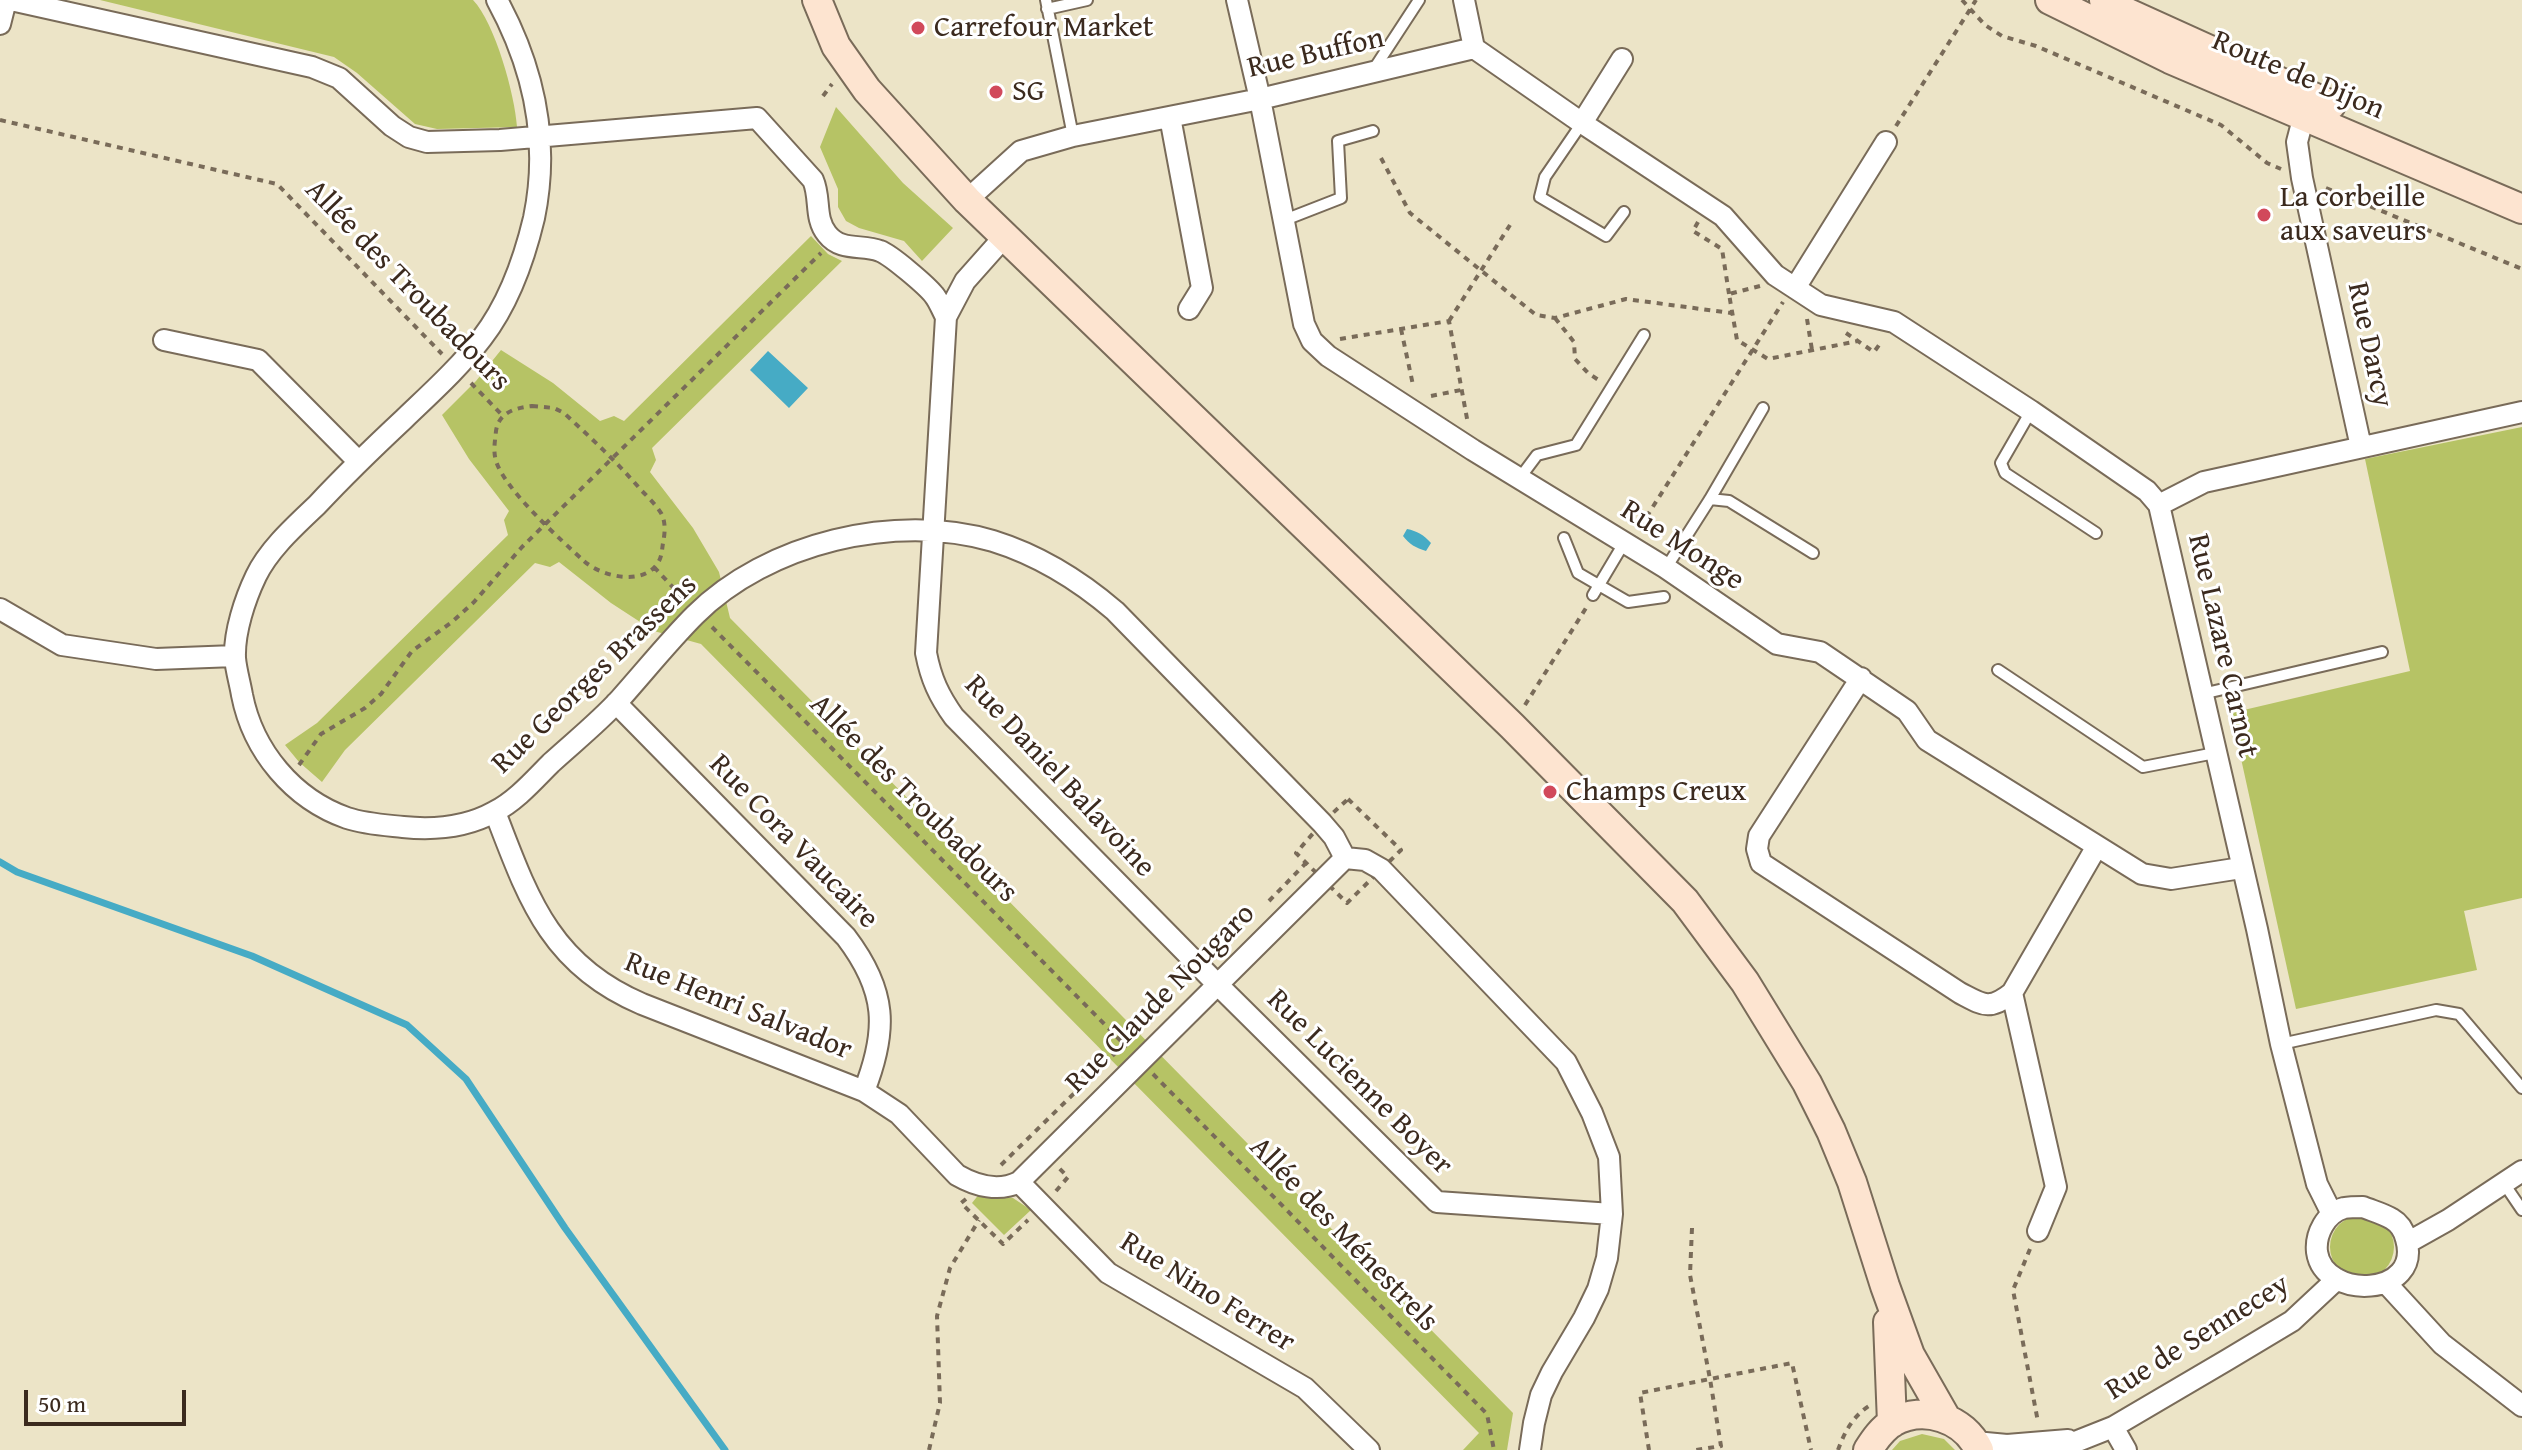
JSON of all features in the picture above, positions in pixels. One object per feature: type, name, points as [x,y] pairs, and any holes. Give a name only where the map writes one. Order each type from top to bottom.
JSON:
[{"type":"main road","points":[[817,0],[836,46],[867,90],[967,200],[1512,726],[1685,901],[1745,982],[1807,1083],[1852,1182],[1910,1355],[1946,1418]]},
{"type":"main road","name":"Route de Dijon","points":[[2050,0],[2170,59],[2522,209]]},
{"type":"main road","name":"Route de Dijon","points":[[2104,0],[2314,98],[2522,188]]},
{"type":"main road","points":[[1885,1286],[1892,1423]]},
{"type":"main road","points":[[1868,1450],[1878,1434],[1892,1423],[1919,1415],[1946,1418],[1962,1428],[1977,1446]]},
{"type":"street","points":[[0,24],[8,0],[312,67],[339,78],[392,126],[409,137],[427,142],[540,137],[757,118],[813,180],[819,222],[827,235],[846,246],[881,251],[890,257],[934,294],[946,317]]},
{"type":"street","name":"Rue Georges Brassens","points":[[497,0],[531,78],[540,137],[541,173],[537,203],[514,282],[501,310],[484,335],[456,368],[282,540],[257,573],[241,615],[235,656],[250,724],[270,760],[286,779],[320,805],[370,824],[418,829],[458,825],[495,812],[616,703],[697,613],[747,575],[812,547],[857,534],[934,532],[974,537],[1013,548],[1048,565],[1099,598],[1322,823],[1345,858]]},
{"type":"street","name":"Rue Monge","points":[[1237,0],[1260,99],[1304,324],[1320,350],[1519,479],[1666,568],[1777,644],[1820,652],[1861,678],[1907,711],[1927,740],[2142,874],[2171,879],[2241,868]]},
{"type":"street","points":[[1464,0],[1474,48]]},
{"type":"street","name":"Rue Buffon","points":[[967,200],[1021,151],[1073,136],[1260,99],[1474,48]]},
{"type":"street","name":"Rue Lazare Carnot","points":[[1474,48],[1723,216],[1775,275],[1821,305],[1894,322],[2147,491],[2159,505],[2281,1044],[2317,1184],[2332,1214]]},
{"type":"street","points":[[1582,123],[1622,59]]},
{"type":"street","name":"Rue Darcy","points":[[2304,115],[2297,142],[2302,178],[2361,447]]},
{"type":"street","points":[[1170,117],[1202,288],[1189,309]]},
{"type":"street","points":[[1795,288],[1886,142]]},
{"type":"street","points":[[946,317],[965,281],[1005,236]]},
{"type":"street","name":"Rue Daniel Balavoine","points":[[946,317],[926,653],[930,677],[954,717],[1217,984]]},
{"type":"street","points":[[164,340],[258,360],[359,462]]},
{"type":"street","name":"Rue Darcy","points":[[2159,505],[2204,482],[2522,412]]},
{"type":"street","points":[[0,609],[62,645],[156,659],[235,656]]},
{"type":"street","points":[[1861,678],[1759,836],[1757,849],[1761,863],[1960,993],[1985,1006],[1999,1003],[2012,993],[2097,846]]},
{"type":"street","name":"Rue Cora Vaucaire","points":[[616,703],[846,937],[860,956],[878,999],[881,1022],[874,1065],[864,1091]]},
{"type":"street","name":"Rue Henri Salvador","points":[[495,812],[540,919],[594,979],[617,994],[864,1091],[899,1114],[957,1175],[982,1185]]},
{"type":"street","points":[[1345,858],[1365,860],[1381,869],[1566,1062],[1592,1113],[1609,1157],[1612,1214],[1607,1258],[1598,1289],[1584,1318],[1547,1382],[1537,1409],[1530,1450]]},
{"type":"street","name":"Rue Claude Nougaro","points":[[1019,1182],[1345,858]]},
{"type":"street","name":"Rue Lucienne Boyer","points":[[1217,984],[1437,1202],[1612,1214]]},
{"type":"street","points":[[2012,993],[2056,1187],[2038,1231]]},
{"type":"street","points":[[2407,1243],[2522,1171]]},
{"type":"street","points":[[982,1185],[1001,1188],[1019,1182]]},
{"type":"street","name":"Rue Nino Ferrer","points":[[1019,1182],[1108,1273],[1305,1388],[1369,1450]]},
{"type":"street","points":[[2363,1207],[2395,1220],[2407,1243],[2404,1265],[2397,1276],[2386,1283],[2363,1287],[2337,1279],[2326,1271],[2317,1252],[2317,1238],[2322,1226],[2332,1214],[2345,1208],[2363,1207]]},
{"type":"street","name":"Rue de Sennecey","points":[[1977,1446],[2050,1447],[2113,1427],[2292,1321],[2337,1279]]},
{"type":"street","points":[[2386,1283],[2442,1344],[2522,1406]]},
{"type":"street","points":[[2113,1427],[2126,1450]]},
{"type":"lane","points":[[1073,136],[1046,4],[1087,0]]},
{"type":"lane","points":[[1371,72],[1419,0]]},
{"type":"lane","points":[[1582,123],[1545,177],[1540,197],[1606,236],[1624,212]]},
{"type":"lane","points":[[1282,221],[1341,198],[1338,141],[1373,131]]},
{"type":"lane","points":[[1519,479],[1537,455],[1576,445],[1644,335]]},
{"type":"lane","points":[[1666,568],[1763,408]]},
{"type":"lane","points":[[2031,411],[2001,463],[2005,473],[2096,533]]},
{"type":"lane","points":[[1710,499],[1729,501],[1813,553]]},
{"type":"lane","points":[[1564,538],[1578,573],[1596,590],[1628,602],[1664,597]]},
{"type":"lane","points":[[1596,590],[1624,543]]},
{"type":"lane","points":[[2202,694],[2382,652]]},
{"type":"lane","points":[[1998,670],[2143,767],[2215,753]]},
{"type":"lane","points":[[2281,1044],[2436,1010],[2459,1014],[2522,1088]]},
{"type":"lane","points":[[2503,1182],[2522,1210]]},
{"type":"path","points":[[1962,0],[1985,25],[2002,36],[2036,46],[2221,125],[2267,163],[2522,269]]},
{"type":"path","points":[[1886,142],[1976,0]]},
{"type":"path","name":"Allée des Troubadours","points":[[0,120],[277,184],[503,416]]},
{"type":"path","points":[[1381,158],[1410,213],[1536,315],[1555,318],[1626,299],[1731,313]]},
{"type":"path","points":[[1708,206],[1693,231],[1722,249],[1737,340],[1768,359],[1858,341]]},
{"type":"path","points":[[1473,450],[1449,321],[1510,225]]},
{"type":"path","points":[[286,779],[321,734],[365,708],[381,694],[412,651],[474,602],[545,525],[834,240]]},
{"type":"path","points":[[1729,294],[1760,286],[1775,275]]},
{"type":"path","points":[[1624,543],[1639,528],[1783,302],[1795,288]]},
{"type":"path","points":[[1555,318],[1574,342],[1575,359],[1588,373],[1612,389]]},
{"type":"path","points":[[1320,350],[1342,338],[1449,321]]},
{"type":"path","points":[[1401,329],[1412,384],[1431,396],[1462,389]]},
{"type":"path","name":"Allée des Troubadours","points":[[522,407],[554,408],[564,413],[613,457],[660,512],[664,521],[662,553],[654,567],[646,573],[623,577],[603,574],[589,566],[545,525],[501,473],[495,460],[497,425],[503,416],[522,407]]},
{"type":"path","name":"Allée des Troubadours","points":[[654,567],[1141,1062]]},
{"type":"path","points":[[1512,726],[1596,590]]},
{"type":"path","points":[[1265,906],[1306,863]]},
{"type":"path","points":[[1046,1155],[1068,1177],[1003,1244],[961,1203],[1169,1001]]},
{"type":"path","name":"Allée des Ménestrels","points":[[1141,1062],[1487,1414],[1494,1450]]},
{"type":"path","points":[[929,1450],[940,1403],[937,1316],[950,1268],[979,1220]]},
{"type":"path","points":[[1692,1228],[1690,1275],[1721,1446],[1696,1450]]},
{"type":"path","points":[[2038,1231],[2013,1290],[2038,1424],[2050,1447]]},
{"type":"path","points":[[1649,1450],[1640,1393],[1792,1363],[1811,1450]]},
{"type":"green space","points":[[100,0],[473,0],[496,42],[517,127],[437,129],[415,124],[334,57]]},
{"type":"green space","points":[[836,107],[903,183],[953,228],[922,261],[904,241],[846,221],[838,207],[838,189],[820,147]]},
{"type":"green space","points":[[811,236],[828,254],[842,261],[652,448],[656,460],[650,472],[693,528],[719,572],[730,618],[1513,1413],[1507,1450],[1463,1450],[1479,1433],[701,644],[654,631],[611,603],[559,562],[550,567],[535,563],[345,750],[322,782],[285,745],[317,723],[508,535],[504,520],[509,511],[469,459],[442,415],[501,350],[553,383],[600,421],[614,416],[624,421]]},
{"type":"green space","points":[[2522,427],[2522,898],[2464,911],[2477,970],[2296,1009],[2231,713],[2410,671],[2365,459]]},
{"type":"green space","points":[[980,1193],[1013,1198],[1031,1210],[1004,1235],[972,1203]]},
{"type":"green space","points":[[2356,1215],[2368,1215],[2385,1224],[2392,1235],[2392,1259],[2385,1270],[2368,1279],[2356,1279],[2344,1274],[2335,1265],[2330,1253],[2330,1241],[2335,1229],[2344,1220]]},
{"type":"green space","points":[[1922,1434],[1944,1439],[1955,1450],[1892,1450],[1900,1441]]},
{"type":"water","points":[[768,351],[808,388],[789,408],[750,370]]},
{"type":"water","points":[[1407,529],[1431,543],[1426,551],[1405,539],[1403,536]]},
{"type":"waterway","points":[[0,862],[17,872],[252,956],[407,1025],[466,1079],[565,1228],[725,1450]]},
{"type":"place","name":"Carrefour Market","points":[[918,28]]},
{"type":"place","name":"SG","points":[[996,92]]},
{"type":"place","name":"La corbeille aux saveurs","points":[[2264,215]]},
{"type":"place","name":"Champs Creux","points":[[1550,792]]}]
